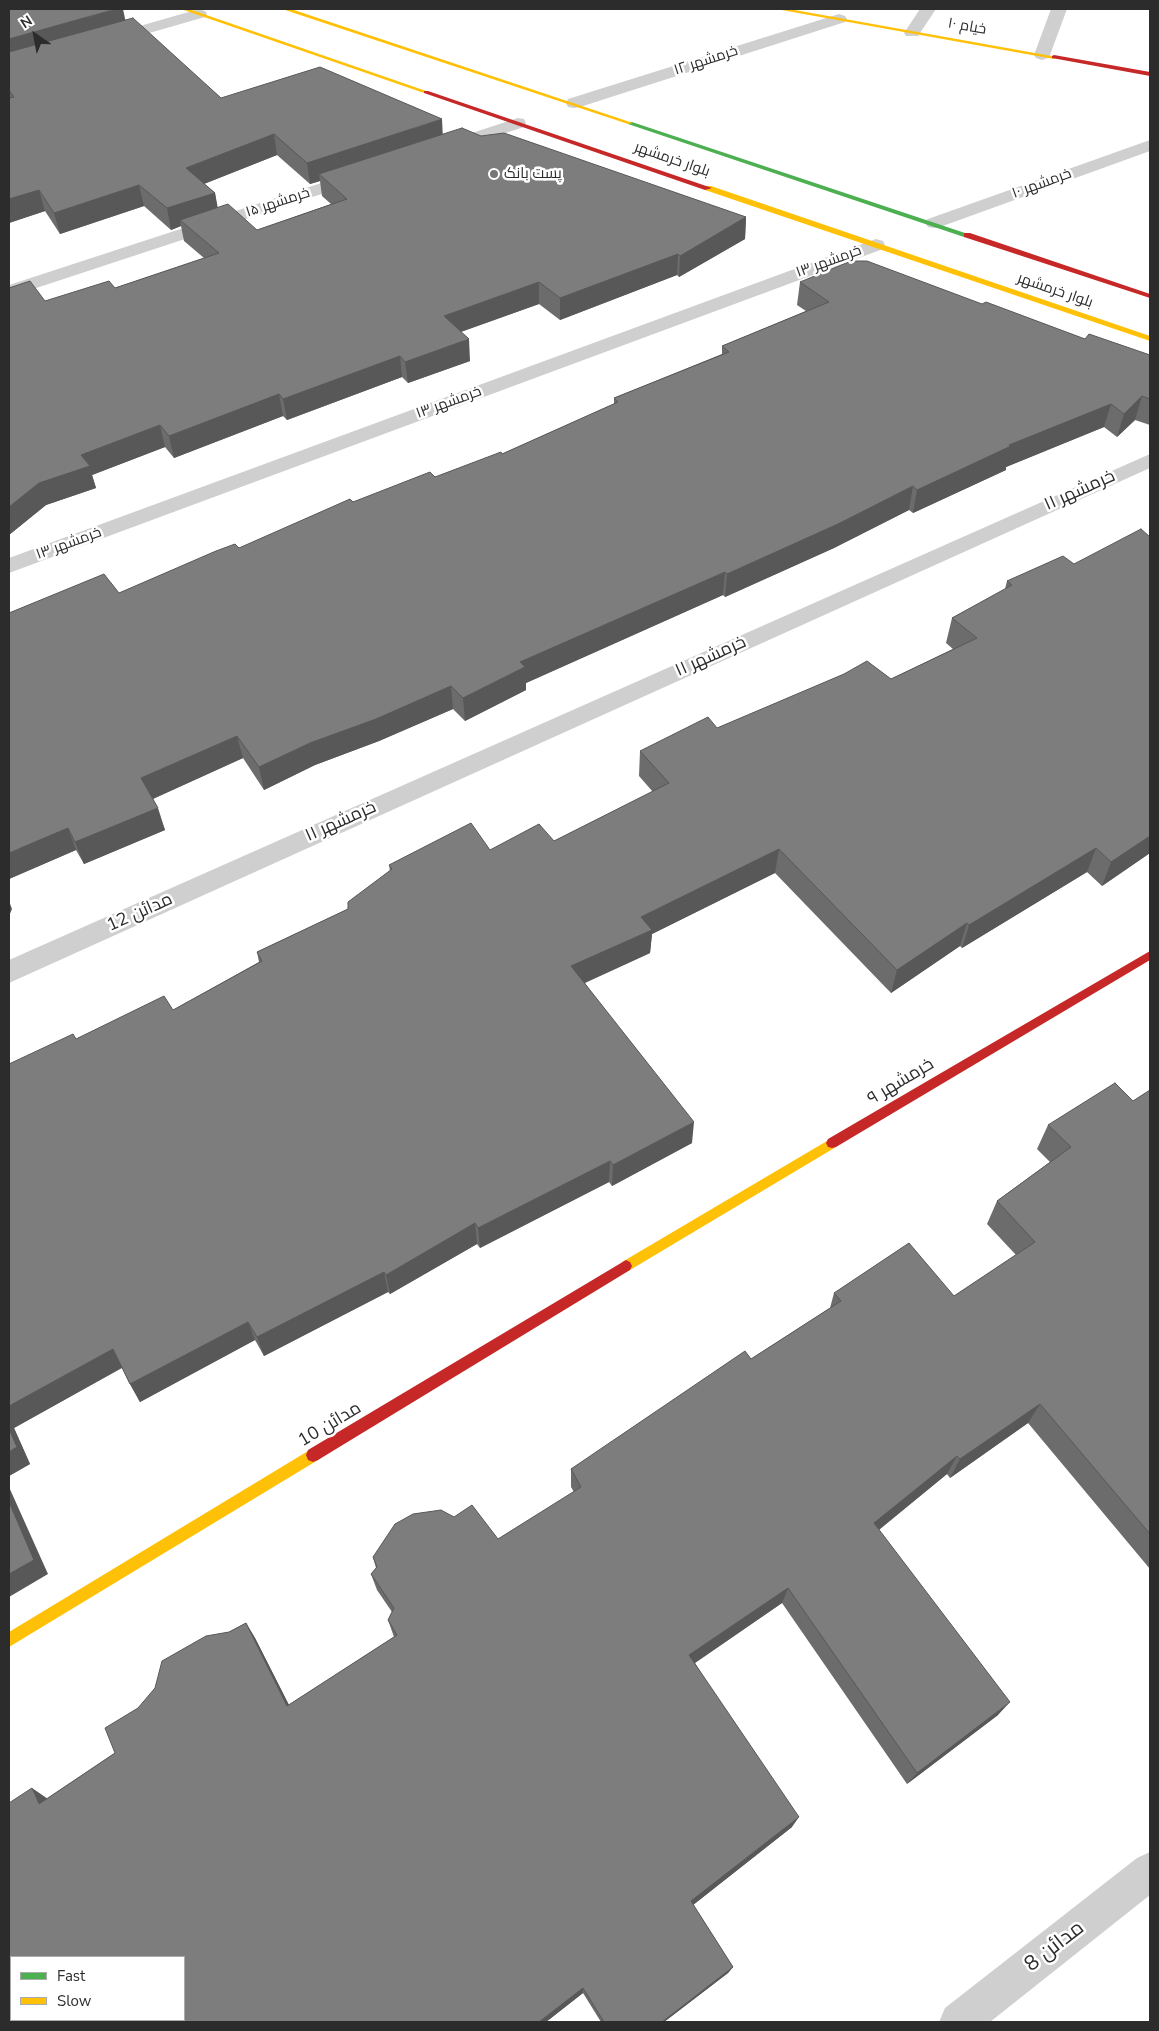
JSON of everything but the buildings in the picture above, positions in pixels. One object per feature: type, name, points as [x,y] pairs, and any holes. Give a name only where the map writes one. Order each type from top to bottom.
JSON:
[{"type":"main road","name":"بلوار خرمشهر","points":[[285,9],[574,103],[1150,296]]},
{"type":"main road","name":"خیام ۱۰","points":[[783,9],[1150,74]]},
{"type":"main road","name":"بلوار خرمشهر","points":[[191,11],[1150,339]]},
{"type":"main road","points":[[1115,327],[1129,318]]},
{"type":"main road","name":"خرمشهر ۹","points":[[670,1239],[1150,955]]},
{"type":"main road","name":"مدائن 10","points":[[9,1640],[670,1239]]},
{"type":"street","points":[[912,33],[928,9]]},
{"type":"street","points":[[1042,55],[1060,9]]},
{"type":"street","points":[[93,44],[191,11]]},
{"type":"street","name":"خرمشهر ۱۲","points":[[574,103],[839,19]]},
{"type":"street","points":[[432,152],[518,123]]},
{"type":"street","name":"خرمشهر ۱۰","points":[[934,223],[1150,145]]},
{"type":"street","name":"خرمشهر ۱۵","points":[[9,291],[376,170]]},
{"type":"street","name":"خرمشهر ۱۳","points":[[15,564],[876,245]]},
{"type":"street","name":"خرمشهر ۱۱","points":[[272,854],[1150,460]]},
{"type":"street","name":"مدائن 12","points":[[9,972],[272,854]]},
{"type":"street","name":"مدائن 8","points":[[959,2022],[1150,1871]]},
{"type":"traffic: fast","points":[[630,123],[967,235]]},
{"type":"traffic: slow","points":[[184,9],[426,92]]},
{"type":"traffic: slow","points":[[285,9],[630,123]]},
{"type":"traffic: slow","points":[[779,9],[1054,57]]},
{"type":"traffic: slow","points":[[708,188],[1150,339]]},
{"type":"traffic: slow","points":[[626,1266],[832,1143]]},
{"type":"traffic: slow","points":[[9,1640],[313,1455]]},
{"type":"traffic: jam","points":[[1054,57],[1150,74]]},
{"type":"traffic: jam","points":[[426,92],[708,188]]},
{"type":"traffic: jam","points":[[967,235],[1150,296]]},
{"type":"traffic: jam","points":[[832,1143],[1150,955]]},
{"type":"traffic: jam","points":[[313,1455],[626,1266]]},
{"type":"place","name":"پست بانک","points":[[494,174]]}]
